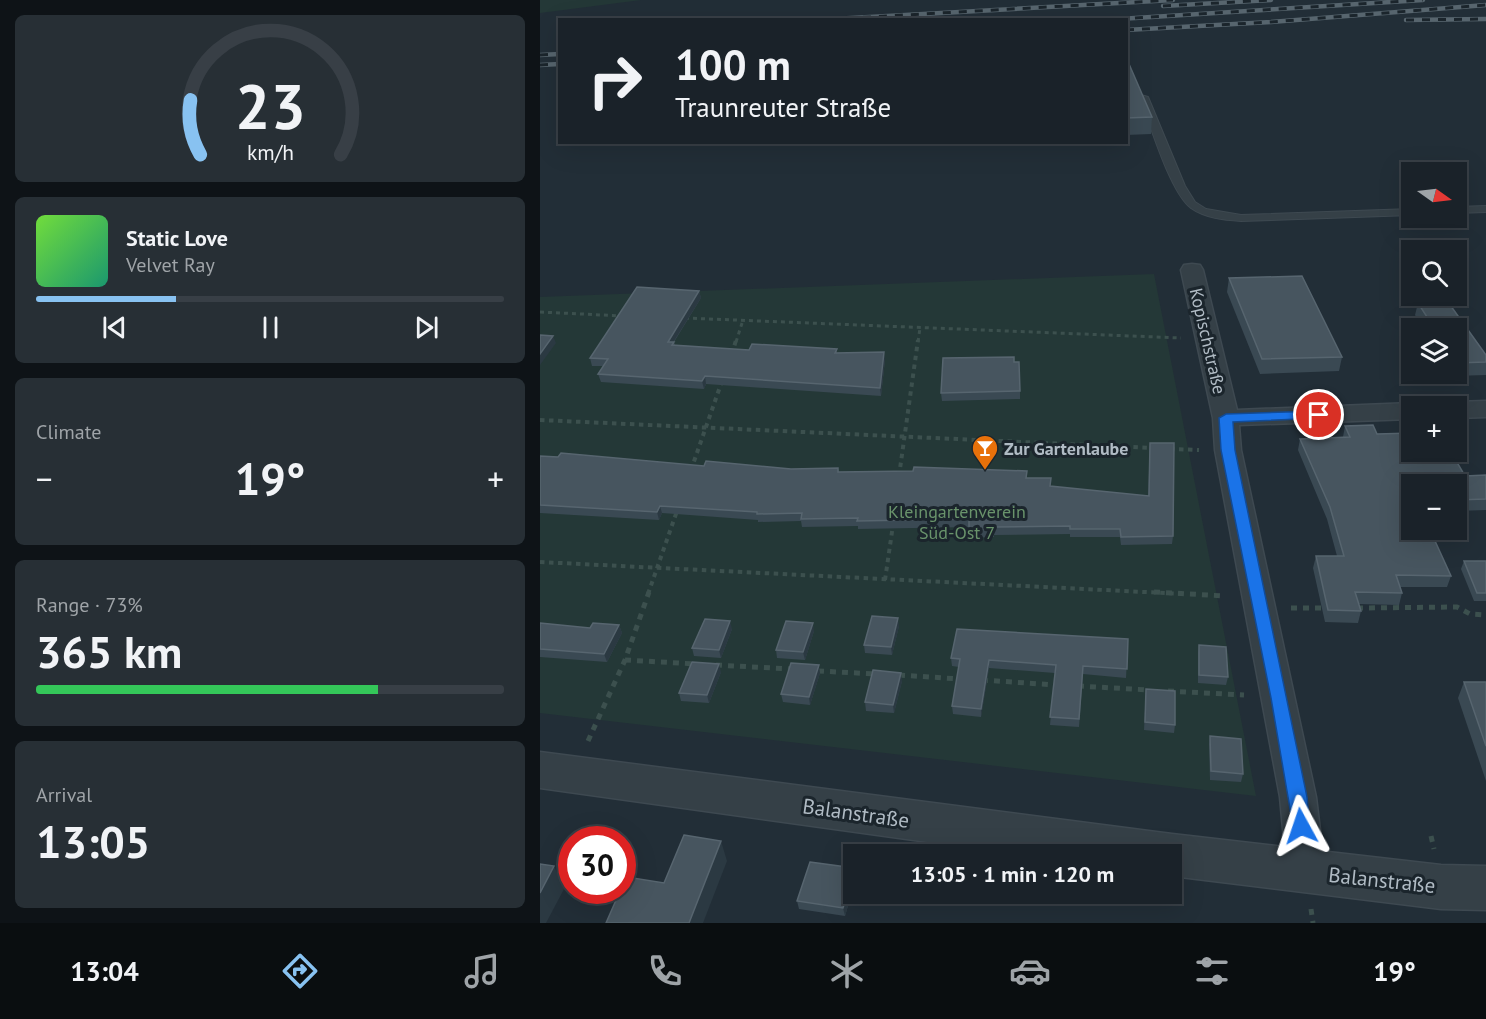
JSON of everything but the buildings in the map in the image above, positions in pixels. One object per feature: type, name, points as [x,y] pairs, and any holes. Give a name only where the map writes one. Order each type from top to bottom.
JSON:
[{"type":"street","name":"Kopischstraße","points":[[1192,270],[1226,418],[1228,450],[1296,786],[1306,872]]},
{"type":"street","points":[[1467,410],[1486,409]]},
{"type":"street","points":[[1226,418],[1401,411]]},
{"type":"street","name":"Balanstraße","points":[[556,772],[1089,844]]},
{"type":"street","name":"Balanstraße","points":[[1182,856],[1441,887],[1486,888]]},
{"type":"lane","points":[[1144,97],[1184,196],[1200,209],[1219,216],[1241,218],[1401,212]]},
{"type":"lane","points":[[1467,210],[1486,209]]},
{"type":"path","points":[[540,312],[624,316]]},
{"type":"path","points":[[684,318],[1167,338]]},
{"type":"path","points":[[728,364],[743,320]]},
{"type":"path","points":[[898,484],[920,328]]},
{"type":"path","points":[[691,472],[724,375]]},
{"type":"path","points":[[540,420],[1189,449]]},
{"type":"path","points":[[556,772],[625,660],[680,504]]},
{"type":"path","points":[[885,580],[893,520]]},
{"type":"path","points":[[540,562],[1217,596]]},
{"type":"path","points":[[1352,608],[1457,607],[1470,614],[1486,615]]},
{"type":"path","points":[[1259,608],[1328,608]]},
{"type":"path","points":[[625,660],[801,670]]},
{"type":"path","points":[[813,670],[884,675]]},
{"type":"path","points":[[896,675],[966,679]]},
{"type":"path","points":[[978,680],[1060,685]]},
{"type":"path","points":[[1072,686],[1154,690]]},
{"type":"path","points":[[1166,691],[1236,695]]},
{"type":"green space","points":[[540,0],[641,0],[540,13]]},
{"type":"green space","name":"Kleingartenverein Süd-Ost 7","points":[[1154,274],[1256,796],[540,713],[540,297]]},
{"type":"railway","points":[[851,18],[1173,0]]},
{"type":"railway","points":[[1163,6],[1271,0]]},
{"type":"railway","points":[[1128,18],[1423,0]]},
{"type":"railway","points":[[1128,30],[1271,22],[1486,5]]},
{"type":"railway","points":[[1406,20],[1486,19]]},
{"type":"railway","points":[[540,55],[558,54]]},
{"type":"railway","points":[[540,65],[558,64]]},
{"type":"place","name":"Zur Gartenlaube","points":[[985,471]]},
{"type":"route","points":[[1301,826],[1280,698],[1259,608],[1228,450],[1226,418],[1319,415]]}]
